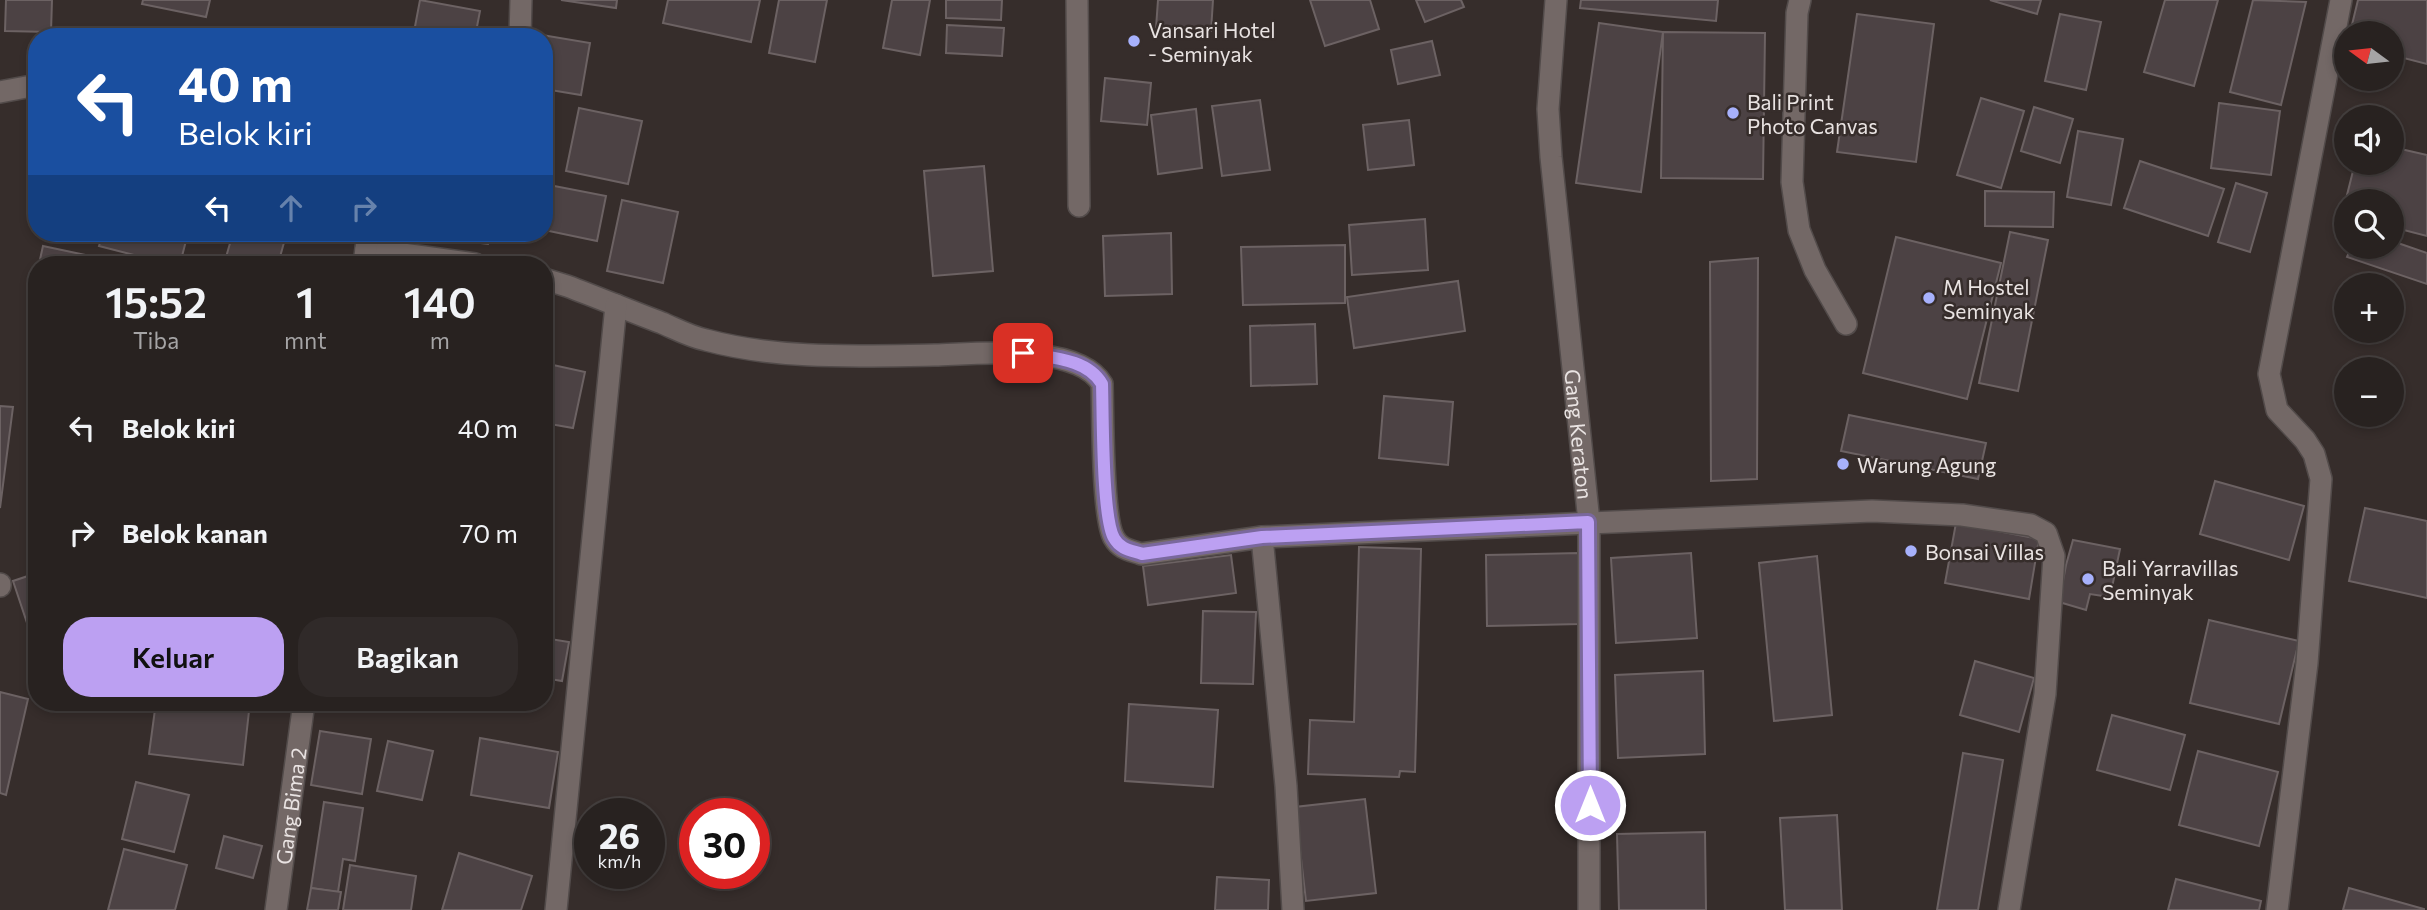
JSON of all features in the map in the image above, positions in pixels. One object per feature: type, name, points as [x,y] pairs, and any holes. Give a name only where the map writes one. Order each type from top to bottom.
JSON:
[{"type":"street","points":[[520,28],[521,0]]},
{"type":"street","points":[[1077,0],[1079,206]]},
{"type":"street","name":"Gang Keraton","points":[[1556,0],[1548,109],[1550,157],[1588,522],[1589,910]]},
{"type":"street","points":[[1800,0],[1797,13],[1792,182],[1799,230],[1815,270],[1846,324]]},
{"type":"street","points":[[2277,910],[2307,663],[2321,479],[2314,454],[2305,439],[2277,410],[2269,374],[2341,0]]},
{"type":"street","points":[[0,92],[28,87]]},
{"type":"street","points":[[366,249],[417,256]]},
{"type":"street","points":[[553,282],[704,340],[768,353],[857,356],[1023,353],[1070,361],[1088,368],[1098,376],[1102,384],[1107,505],[1112,536],[1122,548],[1142,554],[1262,537],[1872,511],[1962,515],[2031,525],[2046,533],[2054,556],[2045,694],[2009,910]]},
{"type":"street","points":[[556,910],[616,305]]},
{"type":"street","points":[[1262,537],[1286,786],[1293,910]]},
{"type":"street","name":"Gang Bima 2","points":[[276,910],[303,711]]},
{"type":"building","points":[[6,0],[52,0],[51,28],[5,31]]},
{"type":"building","points":[[143,0],[210,0],[206,17],[142,4]]},
{"type":"building","points":[[420,0],[480,11],[477,28],[415,28]]},
{"type":"building","points":[[561,0],[617,0],[616,8]]},
{"type":"building","points":[[668,0],[760,0],[751,42],[663,23]]},
{"type":"building","points":[[779,0],[827,0],[815,62],[769,53]]},
{"type":"building","points":[[892,0],[930,0],[920,55],[883,48]]},
{"type":"building","points":[[946,0],[1002,0],[1001,20],[946,18]]},
{"type":"building","points":[[1158,0],[1213,0],[1211,31],[1156,28]]},
{"type":"building","points":[[1310,0],[1370,0],[1379,29],[1325,46]]},
{"type":"building","points":[[1416,0],[1461,0],[1464,7],[1425,22]]},
{"type":"building","points":[[1581,0],[1718,0],[1716,21],[1580,8]]},
{"type":"building","points":[[1990,0],[2041,0],[2037,14]]},
{"type":"building","points":[[2165,0],[2218,0],[2194,86],[2144,72]]},
{"type":"building","points":[[2253,0],[2306,2],[2281,105],[2230,92]]},
{"type":"building","points":[[2358,0],[2427,0],[2427,64],[2404,58],[2404,21],[2353,21]]},
{"type":"building","points":[[1857,14],[1934,24],[1916,162],[1837,152]]},
{"type":"building","points":[[2060,14],[2101,22],[2086,90],[2045,81]]},
{"type":"building","points":[[1599,23],[1663,32],[1641,192],[1576,183]]},
{"type":"building","points":[[947,25],[1004,28],[1002,56],[946,53]]},
{"type":"building","points":[[1663,32],[1765,33],[1763,179],[1661,178]]},
{"type":"building","points":[[553,37],[590,43],[581,95],[553,90]]},
{"type":"building","points":[[1432,41],[1440,75],[1398,84],[1391,50]]},
{"type":"building","points":[[1105,78],[1151,83],[1147,125],[1101,121]]},
{"type":"building","points":[[1981,98],[2024,111],[2001,188],[1957,175]]},
{"type":"building","points":[[1260,100],[1270,170],[1222,176],[1212,106]]},
{"type":"building","points":[[2219,103],[2280,111],[2271,175],[2211,168]]},
{"type":"building","points":[[2034,107],[2073,119],[2060,163],[2021,151]]},
{"type":"building","points":[[579,108],[642,121],[628,184],[566,171]]},
{"type":"building","points":[[1196,109],[1202,168],[1158,174],[1151,115]]},
{"type":"building","points":[[1409,120],[1414,165],[1368,170],[1363,125]]},
{"type":"building","points":[[2078,131],[2123,139],[2111,205],[2067,197]]},
{"type":"building","points":[[2404,150],[2427,155],[2427,236],[2404,230],[2404,189],[2348,189],[2352,175],[2404,175]]},
{"type":"building","points":[[2140,161],[2224,189],[2208,236],[2124,208]]},
{"type":"building","points":[[984,166],[993,271],[933,276],[924,171]]},
{"type":"building","points":[[2236,183],[2267,193],[2250,252],[2218,242]]},
{"type":"building","points":[[553,186],[606,196],[597,241],[553,232]]},
{"type":"building","points":[[1985,191],[2054,192],[2053,227],[1985,226]]},
{"type":"building","points":[[622,200],[678,212],[663,283],[607,271]]},
{"type":"building","points":[[1425,219],[1428,270],[1352,275],[1349,225]]},
{"type":"building","points":[[2010,232],[2048,240],[2018,391],[1979,383]]},
{"type":"building","points":[[1171,233],[1172,294],[1105,296],[1103,236]]},
{"type":"building","points":[[1896,237],[2001,263],[1967,399],[1863,373]]},
{"type":"building","points":[[100,242],[186,242],[182,256],[138,256],[99,246]]},
{"type":"building","points":[[230,242],[284,242],[280,256],[226,256]]},
{"type":"building","points":[[1345,245],[1345,303],[1243,305],[1241,247]]},
{"type":"building","points":[[2404,245],[2427,253],[2427,284],[2404,276],[2404,273],[2394,273],[2353,259],[2404,259]]},
{"type":"building","points":[[43,246],[90,256],[41,256]]},
{"type":"building","points":[[1758,258],[1757,479],[1711,481],[1710,262]]},
{"type":"building","points":[[1458,281],[1465,331],[1354,348],[1347,297]]},
{"type":"building","points":[[1315,324],[1317,384],[1251,386],[1250,326]]},
{"type":"building","points":[[553,365],[585,372],[573,428],[553,425]]},
{"type":"building","points":[[1384,396],[1453,402],[1448,465],[1379,458]]},
{"type":"building","points":[[0,406],[13,407],[0,508]]},
{"type":"building","points":[[1849,415],[1986,443],[1978,479],[1841,451]]},
{"type":"building","points":[[2215,481],[2304,506],[2289,560],[2200,534]]},
{"type":"building","points":[[2365,508],[2427,521],[2427,598],[2349,581]]},
{"type":"building","points":[[1956,523],[2039,539],[2029,599],[1945,583]]},
{"type":"building","name":"Bali Yarravillas Seminyak","points":[[2073,540],[2120,549],[2110,597],[2090,594],[2086,610],[2059,602]]},
{"type":"building","points":[[1359,547],[1421,549],[1415,772],[1400,771],[1399,777],[1308,774],[1310,720],[1354,722]]},
{"type":"building","points":[[1579,553],[1580,624],[1487,626],[1486,555]]},
{"type":"building","points":[[1691,553],[1697,638],[1616,643],[1611,558]]},
{"type":"building","points":[[1231,555],[1236,593],[1148,605],[1143,566]]},
{"type":"building","points":[[1817,556],[1832,715],[1774,721],[1759,563]]},
{"type":"building","points":[[28,576],[28,626],[13,581]]},
{"type":"building","points":[[1203,611],[1256,612],[1253,684],[1201,683]]},
{"type":"building","points":[[2209,620],[2299,641],[2279,724],[2190,703]]},
{"type":"building","points":[[553,639],[569,642],[562,681],[553,680]]},
{"type":"building","points":[[1975,661],[2034,678],[2019,732],[1960,715]]},
{"type":"building","points":[[1703,671],[1705,754],[1618,758],[1615,675]]},
{"type":"building","points":[[0,692],[28,699],[6,795],[0,793]]},
{"type":"building","points":[[1129,704],[1218,710],[1213,787],[1125,781]]},
{"type":"building","points":[[155,711],[249,711],[243,765],[149,754]]},
{"type":"building","points":[[2112,715],[2185,735],[2170,790],[2097,770]]},
{"type":"building","points":[[320,731],[371,739],[362,794],[311,785]]},
{"type":"building","points":[[480,738],[558,752],[549,808],[471,795]]},
{"type":"building","points":[[388,741],[433,751],[422,800],[377,791]]},
{"type":"building","points":[[2198,751],[2278,772],[2259,846],[2179,825]]},
{"type":"building","points":[[1963,753],[2003,760],[1978,910],[1937,910]]},
{"type":"building","points":[[136,782],[189,795],[174,852],[122,839]]},
{"type":"building","points":[[1365,799],[1376,893],[1306,901],[1295,807]]},
{"type":"building","points":[[324,802],[363,808],[355,861],[343,859],[338,892],[311,888]]},
{"type":"building","points":[[1837,815],[1842,910],[1785,910],[1780,818]]},
{"type":"building","points":[[1705,832],[1706,910],[1619,910],[1617,834]]},
{"type":"building","points":[[224,836],[262,846],[253,878],[216,868]]},
{"type":"building","points":[[124,849],[187,865],[175,910],[108,910]]},
{"type":"building","points":[[459,853],[532,876],[521,910],[442,910]]},
{"type":"building","points":[[350,865],[416,876],[411,910],[343,910]]},
{"type":"building","points":[[1217,877],[1269,880],[1268,910],[1215,910]]},
{"type":"building","points":[[2176,879],[2261,901],[2259,910],[2168,910]]},
{"type":"building","points":[[311,888],[341,892],[338,910],[307,910]]},
{"type":"building","points":[[2349,888],[2424,909],[2424,910],[2343,910]]},
{"type":"place","name":"Vansari Hotel - Seminyak","points":[[1134,41]]},
{"type":"place","name":"Bali Print Photo Canvas","points":[[1733,113]]},
{"type":"place","name":"M Hostel Seminyak","points":[[1929,298]]},
{"type":"place","name":"Warung Agung","points":[[1843,464]]},
{"type":"place","name":"Bonsai Villas","points":[[1911,551]]},
{"type":"place","name":"Bali Yarravillas Seminyak","points":[[2088,579]]},
{"type":"route","points":[[1023,353],[1070,361],[1088,368],[1098,376],[1102,384],[1107,505],[1112,536],[1122,548],[1142,554],[1262,537],[1588,522],[1590,805]]}]
